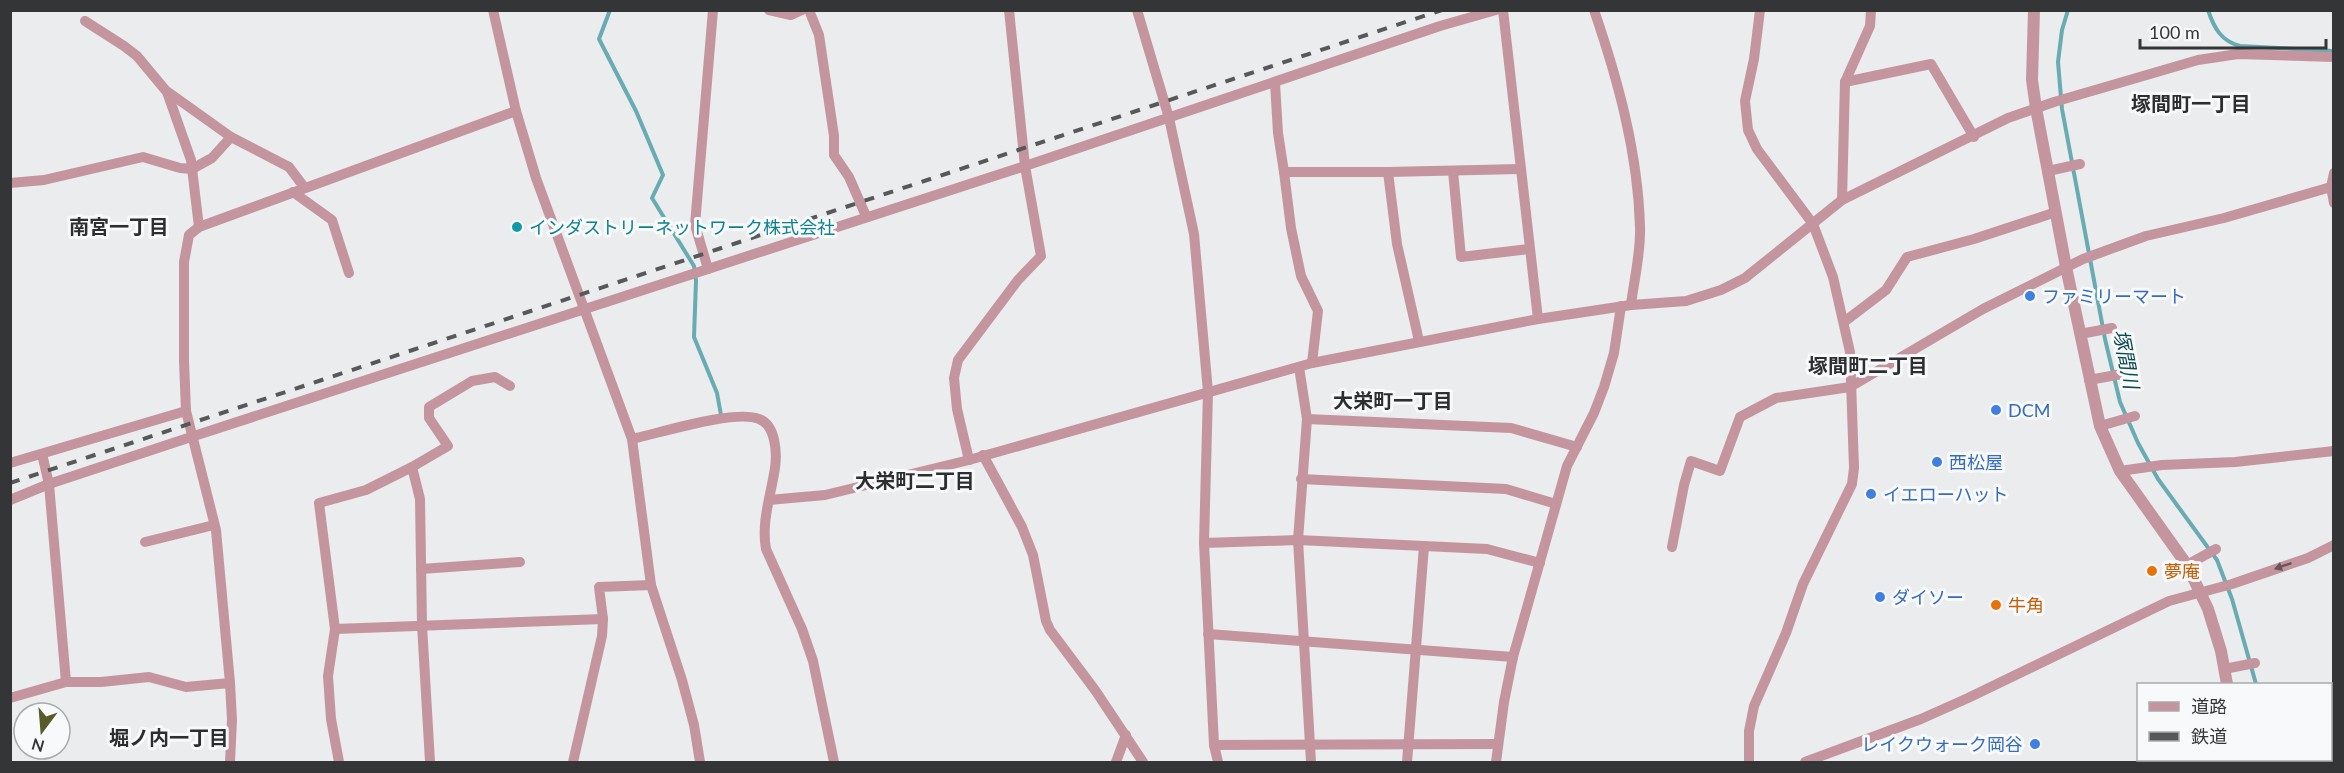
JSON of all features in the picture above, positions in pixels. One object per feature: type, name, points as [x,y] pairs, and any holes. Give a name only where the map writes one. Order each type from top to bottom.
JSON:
[{"type":"street","points":[[493,10],[516,111],[536,178],[633,439],[651,585],[682,680],[694,725],[700,762]]},
{"type":"street","points":[[708,269],[695,225],[712,10]]},
{"type":"street","points":[[769,10],[791,15],[802,10]]},
{"type":"street","points":[[809,10],[819,35],[834,136],[834,155],[849,177],[866,216]]},
{"type":"street","points":[[969,460],[957,409],[954,378],[958,360],[1018,280],[1041,256],[1025,166],[1009,10]]},
{"type":"street","points":[[1137,10],[1169,118],[1194,234],[1208,392],[1204,543],[1214,745],[1218,762]]},
{"type":"street","points":[[10,500],[49,484],[191,437],[1025,166],[1440,26],[1496,10]]},
{"type":"street","points":[[1503,10],[1538,319]]},
{"type":"street","points":[[1496,762],[1513,657],[1567,466],[1604,387],[1626,306],[1640,228],[1631,139],[1611,60],[1594,10]]},
{"type":"street","points":[[1749,762],[1749,731],[1754,705],[1786,633],[1803,584],[1852,484],[1854,468],[1850,352],[1833,277],[1813,224],[1757,149],[1748,130],[1745,102],[1754,59],[1760,10]]},
{"type":"street","points":[[1842,200],[1845,82],[1870,26],[1870,10]]},
{"type":"street","points":[[2034,10],[2032,80],[2036,108],[2066,267],[2100,426],[2120,471],[2187,565],[2208,609],[2227,683]]},
{"type":"street","points":[[85,21],[137,56],[167,92],[231,136],[289,167],[304,187]]},
{"type":"street","points":[[769,500],[825,495],[969,460],[1312,363],[1538,319],[1626,306],[1686,301],[1721,290],[1745,278],[1842,200],[1974,137],[2008,118],[2070,97],[2198,60],[2238,54],[2334,57]]},
{"type":"street","points":[[1845,82],[1931,64],[1974,137]]},
{"type":"street","points":[[1275,83],[1278,133],[1291,228],[1301,276],[1318,310],[1312,363]]},
{"type":"street","points":[[167,92],[191,160],[199,227]]},
{"type":"street","points":[[230,762],[232,720],[230,683],[214,525],[186,411],[184,262],[189,235],[199,227],[304,187],[516,111]]},
{"type":"street","points":[[10,183],[44,180],[143,157],[180,168],[192,168],[212,158],[231,136]]},
{"type":"street","points":[[2048,171],[2080,164]]},
{"type":"street","points":[[1284,172],[1520,169]]},
{"type":"street","points":[[1453,171],[1461,256],[1529,249]]},
{"type":"street","points":[[1388,172],[1397,244],[1419,341]]},
{"type":"street","points":[[2334,173],[2331,187],[2334,203]]},
{"type":"street","points":[[1672,547],[1691,460],[1720,471],[1740,417],[1776,398],[1850,387],[1983,309],[2083,258],[2146,236],[2224,218],[2331,187]]},
{"type":"street","points":[[293,192],[332,220],[349,273]]},
{"type":"street","points":[[1844,322],[1886,290],[1907,257],[1974,239],[2056,212]]},
{"type":"street","points":[[2080,334],[2112,328]]},
{"type":"street","points":[[1299,367],[1307,419],[1298,540],[1311,762]]},
{"type":"street","points":[[2089,380],[2122,374]]},
{"type":"street","points":[[339,762],[331,719],[328,676],[335,629],[319,503],[366,490],[448,446],[429,418],[429,407],[472,381],[495,377],[510,386]]},
{"type":"street","points":[[10,463],[186,411]]},
{"type":"street","points":[[633,439],[726,418],[748,416],[761,419],[768,427],[775,446],[775,469],[764,536],[766,549],[802,629],[813,662],[834,762]]},
{"type":"street","points":[[2100,426],[2135,416]]},
{"type":"street","points":[[1307,419],[1511,428],[1577,447]]},
{"type":"street","points":[[2120,471],[2140,467],[2235,462],[2334,451]]},
{"type":"street","points":[[42,454],[49,484],[66,682]]},
{"type":"street","points":[[983,455],[1022,527],[1033,555],[1046,621],[1050,630],[1143,762]]},
{"type":"street","points":[[412,467],[420,499],[422,625],[430,762]]},
{"type":"street","points":[[1301,479],[1506,489],[1556,504]]},
{"type":"street","points":[[145,542],[214,525]]},
{"type":"street","points":[[1204,543],[1298,540],[1487,549],[1540,563]]},
{"type":"street","points":[[1805,762],[1921,719],[2169,601],[2308,558],[2334,545]]},
{"type":"street","points":[[1407,762],[1424,546]]},
{"type":"street","points":[[2187,565],[2216,549]]},
{"type":"street","points":[[421,568],[520,562]]},
{"type":"street","points":[[573,762],[602,636],[603,619],[599,587],[651,585]]},
{"type":"street","points":[[335,629],[603,619]]},
{"type":"street","points":[[1208,634],[1302,639],[1513,657]]},
{"type":"street","points":[[2224,669],[2255,663]]},
{"type":"street","points":[[10,698],[66,682],[101,682],[149,677],[186,687],[230,683]]},
{"type":"street","points":[[1116,762],[1126,735]]},
{"type":"street","points":[[1214,745],[1498,744]]},
{"type":"waterway","points":[[610,10],[599,39],[636,111],[663,175],[652,198],[694,266],[696,281],[694,337],[717,393],[721,415]]},
{"type":"waterway","name":"塚間川","points":[[2068,10],[2062,30],[2058,62],[2062,109],[2105,339],[2120,402],[2138,443],[2158,479],[2217,560],[2232,599],[2256,683]]},
{"type":"waterway","points":[[2208,10],[2219,33],[2233,44],[2334,51]]},
{"type":"railway","points":[[10,483],[1442,10]]},
{"type":"place","name":"インダストリーネットワーク株式会社","points":[[517,227]]},
{"type":"place","name":"ファミリーマート","points":[[2030,296]]},
{"type":"place","name":"DCM","points":[[1996,410]]},
{"type":"place","name":"西松屋","points":[[1937,462]]},
{"type":"place","name":"イエローハット","points":[[1871,494]]},
{"type":"place","name":"夢庵","points":[[2152,571]]},
{"type":"place","name":"ダイソー","points":[[1880,597]]},
{"type":"place","name":"牛角","points":[[1996,605]]},
{"type":"place","name":"レイクウォーク岡谷","points":[[2035,744]]},
{"type":"district","name":"塚間町一丁目","points":[[2191,103]]},
{"type":"district","name":"南宮一丁目","points":[[119,226]]},
{"type":"district","name":"塚間町二丁目","points":[[1868,365]]},
{"type":"district","name":"大栄町一丁目","points":[[1393,400]]},
{"type":"district","name":"大栄町二丁目","points":[[915,480]]},
{"type":"district","name":"堀ノ内一丁目","points":[[169,737]]}]
